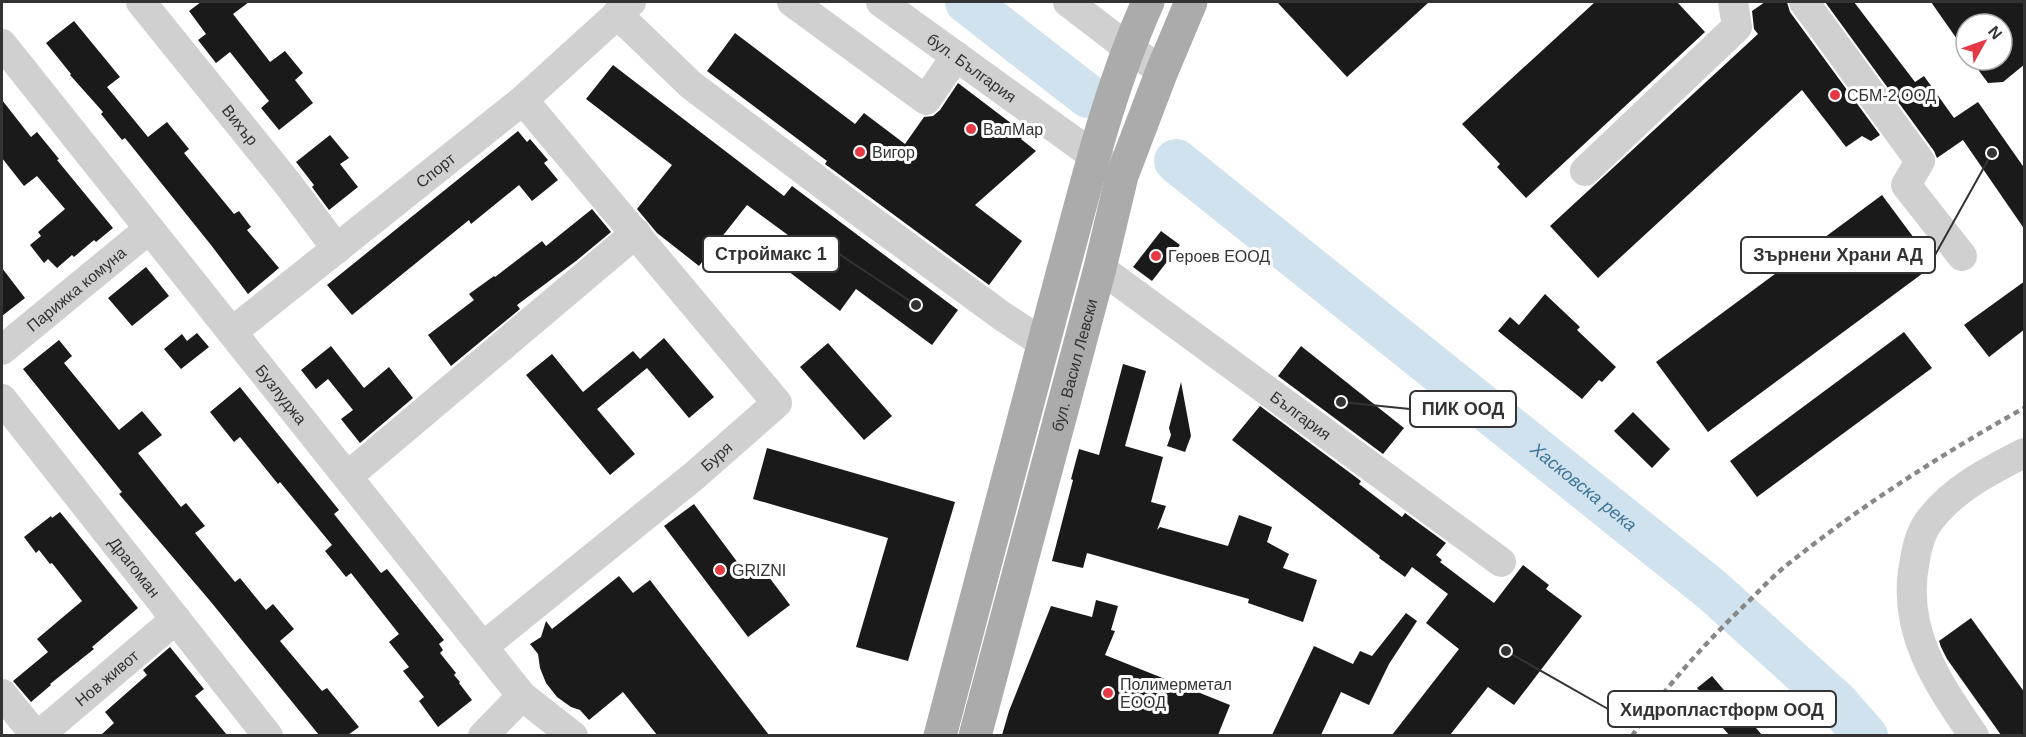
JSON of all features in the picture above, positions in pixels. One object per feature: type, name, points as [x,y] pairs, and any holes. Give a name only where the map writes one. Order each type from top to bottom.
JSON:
[{"type":"main road","points":[[940,735],[1094,156],[1128,48],[1148,2]]},
{"type":"main road","name":"бул. Васил Левски","points":[[975,735],[1100,268],[1122,176],[1161,71],[1191,2]]},
{"type":"street","name":"Вихър","points":[[141,2],[288,184],[337,249]]},
{"type":"street","points":[[792,2],[926,100],[956,56]]},
{"type":"street","name":"бул. България","points":[[881,2],[1122,176]]},
{"type":"street","points":[[1068,2],[1161,71]]},
{"type":"street","points":[[1585,171],[1737,27],[1733,2]]},
{"type":"street","points":[[1804,2],[1920,161],[1906,185],[1962,256]]},
{"type":"street","name":"Спорт","points":[[232,332],[523,100],[624,8]]},
{"type":"street","points":[[624,8],[691,85],[1002,316],[1043,343]]},
{"type":"street","name":"Бузлуджа","points":[[2,44],[522,696],[573,735]]},
{"type":"street","name":"Буря","points":[[484,646],[694,476],[777,403],[523,100]]},
{"type":"street","name":"Парижка комуна","points":[[2,350],[150,229]]},
{"type":"street","points":[[348,476],[636,233]]},
{"type":"street","name":"България","points":[[1100,268],[1501,562]]},
{"type":"street","name":"Драгоман","points":[[2,399],[268,735]]},
{"type":"street","points":[[1974,735],[1942,689],[1920,645],[1913,607],[1911,575],[1918,542],[1937,511],[1975,480],[2025,453]]},
{"type":"street","name":"Нов живот","points":[[37,735],[176,619]]},
{"type":"street","points":[[2,694],[37,735]]},
{"type":"street","points":[[483,735],[522,696]]},
{"type":"building","points":[[201,2],[249,2],[233,14],[270,62],[285,51],[303,73],[295,80],[313,103],[279,130],[261,108],[269,101],[230,52],[216,63],[198,40],[206,34],[189,11]]},
{"type":"building","points":[[1277,2],[1429,2],[1347,77]]},
{"type":"building","points":[[1595,2],[1677,2],[1705,32],[1526,198],[1497,167],[1500,164],[1462,124]]},
{"type":"building","points":[[1765,2],[1787,2],[1790,12],[1880,135],[1871,141],[1862,136],[1846,147],[1802,90],[1598,278],[1550,226],[1758,34],[1754,29],[1752,11]]},
{"type":"building","points":[[1825,2],[1854,2],[1915,82],[1924,76],[1954,118],[1978,102],[2025,169],[2025,230],[1963,140],[1937,158]]},
{"type":"building","points":[[1931,2],[2025,2],[2025,64],[2003,82],[1988,83],[1980,72],[2014,72],[2014,12],[1954,12],[1954,35]]},
{"type":"building","points":[[74,21],[120,77],[107,87],[148,137],[167,122],[189,149],[184,153],[234,214],[239,211],[251,227],[247,230],[279,268],[248,294],[125,138],[122,140],[101,114],[103,112],[70,75],[46,43]]},
{"type":"building","name":"Вигор","points":[[735,33],[855,124],[864,113],[905,144],[924,117],[933,116],[940,110],[958,83],[1024,133],[1021,139],[1036,151],[975,205],[1022,241],[989,285],[825,164],[827,161],[707,71]]},
{"type":"building","points":[[613,65],[784,196],[792,186],[958,310],[932,345],[856,289],[840,311],[775,261],[792,238],[747,205],[699,266],[657,233],[637,209],[672,165],[586,99]]},
{"type":"building","points":[[2,100],[31,137],[37,132],[113,228],[74,257],[72,255],[57,268],[48,259],[44,263],[30,245],[41,236],[38,232],[65,209],[37,176],[24,186],[2,158]]},
{"type":"building","points":[[518,131],[527,142],[530,139],[548,160],[544,163],[558,180],[532,201],[519,185],[471,224],[469,220],[352,315],[327,285]]},
{"type":"building","points":[[330,135],[349,158],[340,164],[358,187],[329,210],[312,187],[314,185],[296,162]]},
{"type":"building","points":[[1882,195],[1934,265],[1708,432],[1656,362]]},
{"type":"building","points":[[592,209],[611,232],[517,305],[520,309],[451,366],[428,335],[474,300],[469,294],[542,241],[546,246]]},
{"type":"building","name":"Героев ЕООД","points":[[1161,231],[1180,245],[1152,281],[1133,267]]},
{"type":"building","points":[[146,267],[169,296],[132,326],[108,298]]},
{"type":"building","points":[[2,268],[25,298],[2,316]]},
{"type":"building","points":[[2025,281],[2025,329],[1989,357],[1964,325]]},
{"type":"building","points":[[1545,294],[1580,327],[1577,330],[1616,367],[1602,382],[1599,380],[1582,399],[1498,331],[1510,317],[1519,325]]},
{"type":"building","points":[[1904,332],[1932,368],[1757,497],[1730,461]]},
{"type":"building","points":[[197,333],[209,347],[181,369],[164,349],[182,334],[187,341]]},
{"type":"building","points":[[664,338],[714,397],[689,418],[647,368],[597,409],[635,454],[610,475],[526,375],[552,354],[583,392],[633,351],[640,359]]},
{"type":"building","points":[[59,340],[72,356],[64,363],[119,430],[142,411],[162,435],[138,453],[181,507],[186,503],[205,526],[195,533],[235,582],[240,578],[266,610],[273,604],[294,629],[280,641],[322,691],[327,688],[359,727],[348,735],[319,735],[211,602],[119,494],[122,492],[23,369]]},
{"type":"building","points":[[828,343],[892,416],[864,440],[800,367]]},
{"type":"building","points":[[331,346],[364,388],[389,367],[413,398],[360,443],[341,419],[353,410],[328,379],[316,389],[301,370]]},
{"type":"building","points":[[1301,346],[1404,428],[1383,454],[1278,376]]},
{"type":"building","points":[[1123,364],[1146,371],[1125,446],[1163,457],[1151,502],[1166,506],[1157,530],[1160,527],[1228,546],[1239,515],[1272,527],[1267,542],[1289,554],[1283,568],[1317,580],[1303,622],[1248,603],[1249,599],[1087,553],[1083,568],[1052,561],[1079,449],[1099,455]]},
{"type":"building","points":[[1181,382],[1191,436],[1185,452],[1167,446],[1171,435],[1169,428]]},
{"type":"building","points":[[240,387],[339,510],[334,514],[381,573],[387,569],[444,640],[439,644],[443,650],[440,653],[456,673],[454,675],[472,700],[438,727],[419,701],[424,697],[403,671],[409,667],[389,642],[399,634],[351,573],[346,577],[325,551],[332,545],[280,482],[278,484],[240,437],[234,442],[210,412]]},
{"type":"building","points":[[1260,406],[1361,481],[1359,484],[1402,517],[1405,513],[1446,543],[1436,555],[1442,560],[1440,562],[1494,603],[1523,565],[1549,585],[1546,589],[1582,616],[1514,705],[1488,687],[1450,735],[1392,735],[1459,649],[1426,623],[1448,594],[1412,567],[1405,577],[1232,440]]},
{"type":"building","points":[[1633,412],[1670,449],[1652,468],[1614,431]]},
{"type":"building","points":[[767,448],[955,502],[908,661],[856,647],[888,538],[753,499]]},
{"type":"building","name":"GRIZNI","points":[[694,504],[747,575],[760,565],[790,605],[748,637],[664,526]]},
{"type":"building","points":[[60,512],[138,608],[31,702],[13,681],[48,652],[37,639],[82,601],[52,563],[50,564],[39,550],[36,553],[24,537],[51,516],[52,518]]},
{"type":"building","points":[[619,576],[633,593],[650,580],[769,735],[657,735],[623,692],[589,720],[580,710],[571,707],[557,697],[546,683],[538,654],[530,644],[541,637],[546,621],[552,629]]},
{"type":"building","name":"Полимерметал ЕООД","points":[[1096,600],[1118,606],[1111,630],[1115,631],[1105,655],[1230,705],[1218,735],[1002,735],[1009,711],[1051,606],[1092,617]]},
{"type":"building","name":"Полимерметал ЕООД","points":[[1406,613],[1417,621],[1389,664],[1369,705],[1341,692],[1321,735],[1272,735],[1314,646],[1353,664],[1360,651],[1372,656]]},
{"type":"building","points":[[1971,618],[2025,693],[2025,735],[2001,735],[1947,659],[1941,647],[1939,641]]},
{"type":"building","points":[[170,647],[204,689],[195,696],[227,735],[101,735],[114,723],[105,712],[147,675],[143,670]]},
{"type":"building","points":[[1712,676],[1762,735],[1729,735],[1718,722],[1723,718],[1697,688]]},
{"type":"waterway","name":"Хасковска река","points":[[967,2],[1088,96]]},
{"type":"waterway","name":"Хасковска река","points":[[1176,161],[1712,590],[1836,702],[1866,736]]},
{"type":"railway","points":[[1632,736],[1658,700],[1717,632],[1786,566],[1905,480],[2024,408]]},
{"type":"place","name":"СБМ-2 ООД","points":[[1835,95]]},
{"type":"place","name":"ВалМар","points":[[971,129]]},
{"type":"place","name":"Вигор","points":[[860,152]]},
{"type":"place","name":"Зърнени Храни АД","points":[[1992,153]]},
{"type":"place","name":"Героев ЕООД","points":[[1156,256]]},
{"type":"place","name":"Строймакс 1","points":[[916,305]]},
{"type":"place","name":"ПИК ООД","points":[[1341,402]]},
{"type":"place","name":"GRIZNI","points":[[720,570]]},
{"type":"place","name":"Хидропластформ ООД","points":[[1506,651]]},
{"type":"place","name":"Полимерметал ЕООД","points":[[1108,693]]}]
